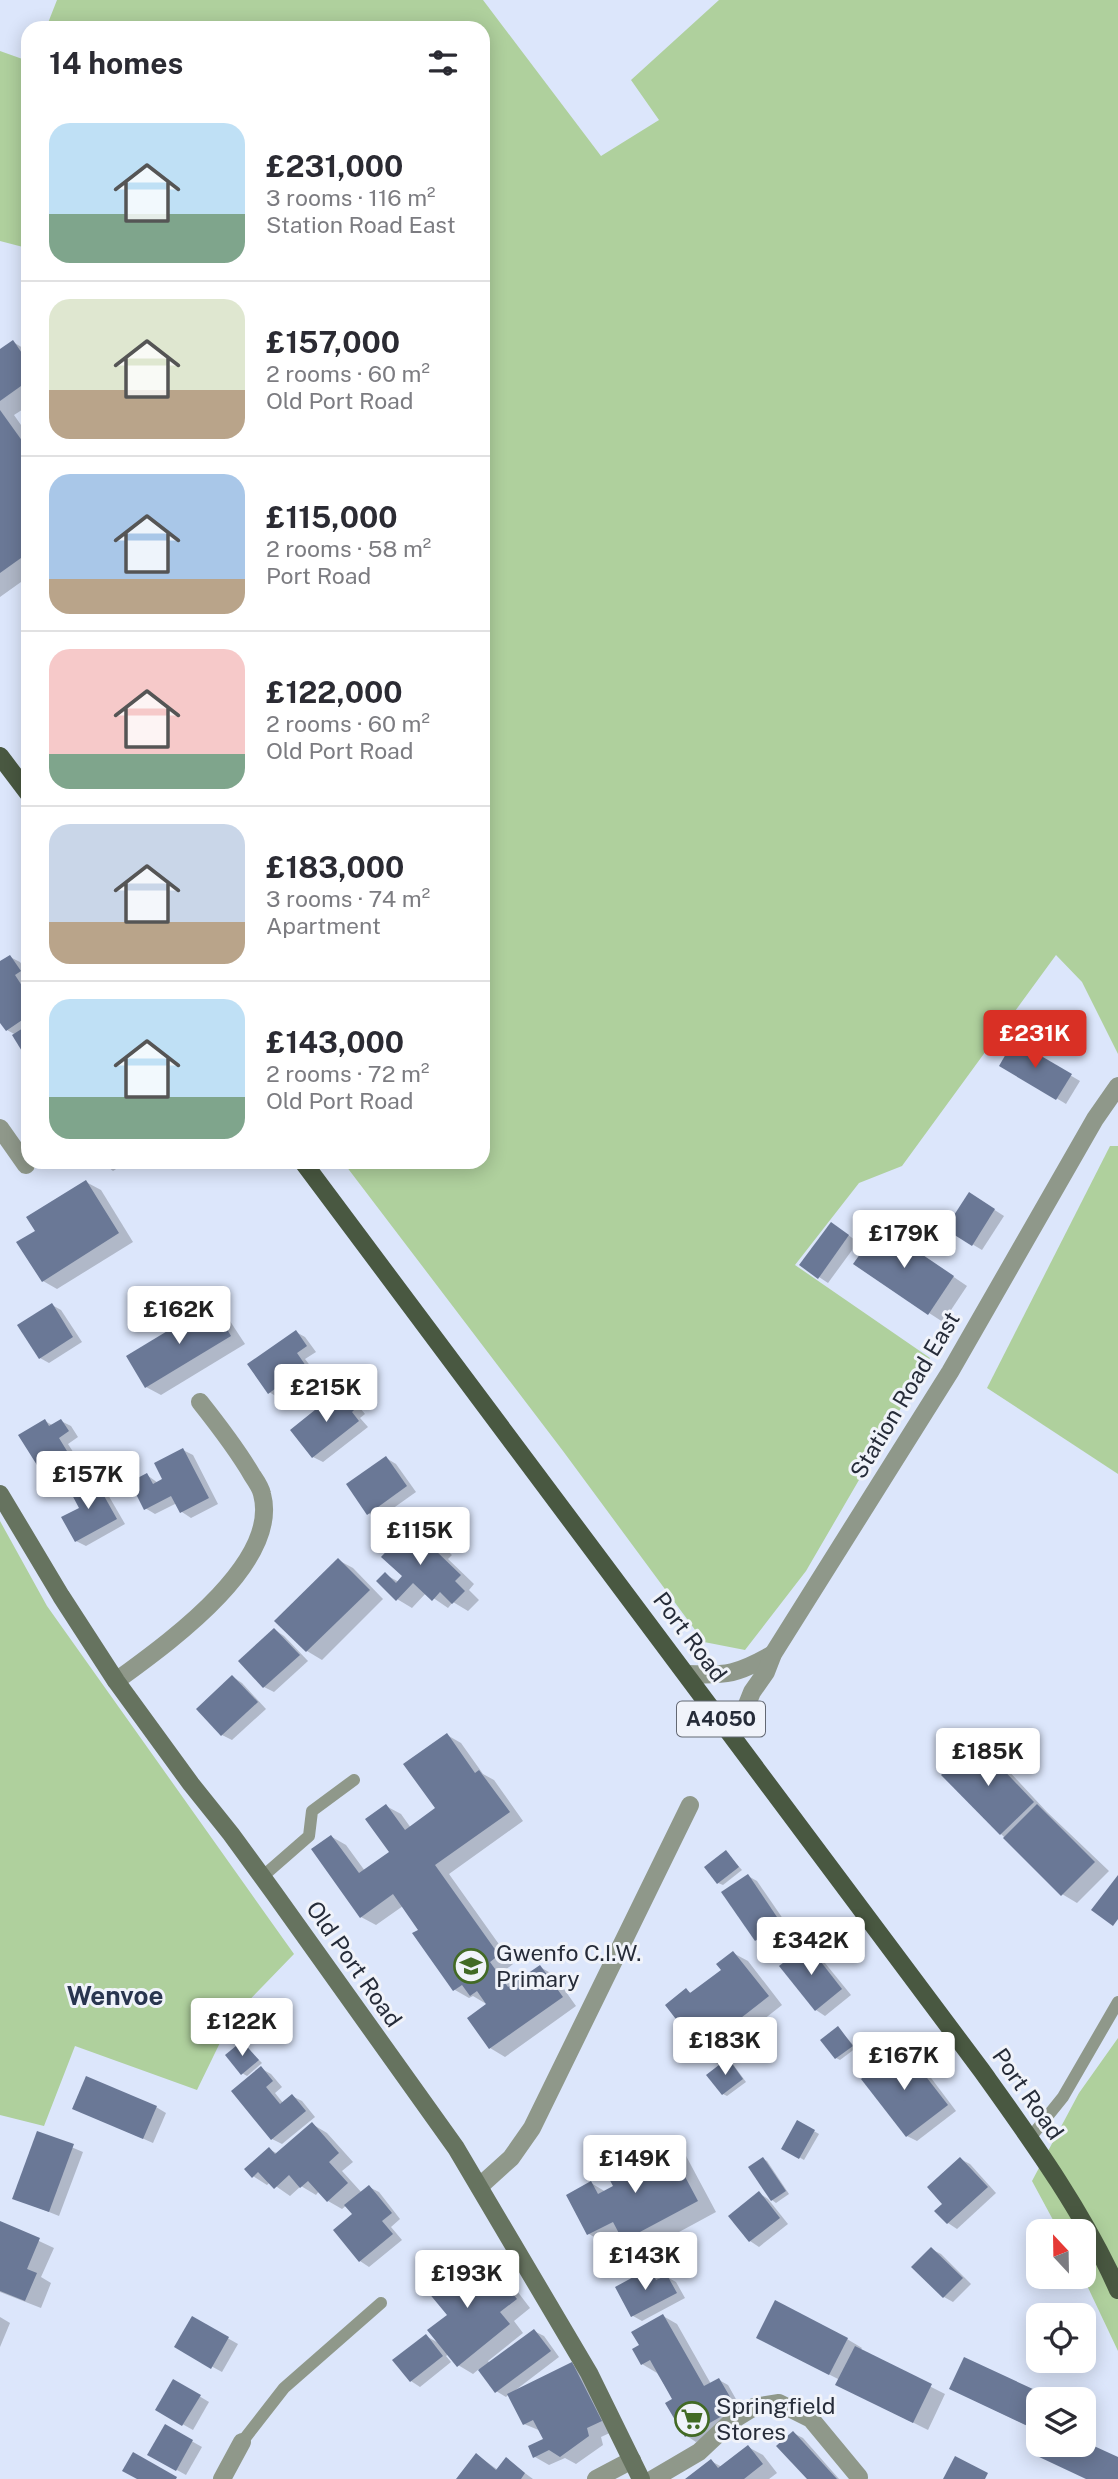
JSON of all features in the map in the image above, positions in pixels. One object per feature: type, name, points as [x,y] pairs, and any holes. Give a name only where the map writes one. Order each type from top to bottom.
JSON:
[{"type":"main road","points":[[0,756],[21,784]]},
{"type":"main road","name":"Port Road","points":[[308,1169],[861,1906],[1030,2138],[1083,2221],[1118,2290]]},
{"type":"street","name":"Station Road East","points":[[734,1737],[752,1692],[766,1672],[773,1654],[950,1372],[1096,1119],[1118,1086]]},
{"type":"street","points":[[0,1128],[21,1158]]},
{"type":"street","points":[[116,1681],[177,1634],[234,1581],[259,1542],[265,1519],[262,1493],[237,1450],[200,1402]]},
{"type":"street","name":"Old Port Road","points":[[0,1494],[116,1681],[262,1877],[444,2131],[480,2186],[589,2373],[641,2479]]},
{"type":"street","name":"Station Road East","points":[[687,1674],[731,1675],[748,1669],[773,1654]]},
{"type":"street","points":[[480,2186],[511,2158],[532,2128],[690,1805]]},
{"type":"street","points":[[653,2479],[699,2452],[733,2420],[754,2407],[779,2403],[811,2419],[859,2477]]},
{"type":"street","points":[[222,2479],[242,2442]]},
{"type":"street","points":[[596,2479],[632,2460]]},
{"type":"lane","points":[[262,1877],[309,1836],[312,1811],[354,1780]]},
{"type":"lane","points":[[1030,2138],[1068,2090],[1118,2002]]},
{"type":"lane","points":[[242,2442],[284,2388],[381,2303]]},
{"type":"green space","points":[[57,0],[483,0],[601,156],[659,120],[631,80],[719,0],[1118,0],[1118,1054],[1082,982],[1056,955],[902,1166],[859,1183],[795,1265],[930,1358],[806,1571],[745,1650],[704,1642],[348,1169],[490,1169],[490,21],[49,21]]},
{"type":"green space","points":[[0,51],[21,58],[21,246],[0,241]]},
{"type":"green space","points":[[1110,1146],[1118,1146],[1118,1474],[987,1388]]},
{"type":"green space","points":[[0,1521],[47,1606],[294,1954],[232,2018],[197,2090],[75,2046],[44,2126],[0,2115]]},
{"type":"green space","points":[[1118,2038],[1118,2351],[1089,2289],[1096,2289],[1096,2219],[1053,2219],[1032,2181],[1079,2093]]},
{"type":"building","points":[[13,340],[21,352],[21,386],[0,401],[0,349]]},
{"type":"building","points":[[0,410],[21,439],[21,558],[0,573]]},
{"type":"building","points":[[10,955],[21,971],[15,975],[21,984],[21,1021],[6,1031],[0,1023],[0,961]]},
{"type":"building","points":[[21,1029],[21,1050],[12,1035]]},
{"type":"building","points":[[1014,1040],[1072,1074],[1056,1100],[999,1066]]},
{"type":"building","points":[[86,1180],[119,1233],[42,1282],[16,1242],[35,1231],[26,1217]]},
{"type":"building","points":[[969,1192],[995,1209],[972,1246],[945,1229]]},
{"type":"building","points":[[831,1222],[849,1235],[818,1279],[799,1265]]},
{"type":"building","points":[[880,1226],[954,1276],[928,1315],[853,1264]]},
{"type":"building","points":[[52,1303],[73,1337],[39,1359],[17,1325]]},
{"type":"building","points":[[212,1304],[231,1336],[145,1388],[126,1356]]},
{"type":"building","points":[[296,1330],[307,1346],[297,1353],[306,1366],[268,1394],[247,1364]]},
{"type":"building","points":[[341,1389],[356,1408],[352,1412],[359,1421],[312,1458],[290,1430]]},
{"type":"building","points":[[45,1419],[49,1426],[61,1419],[69,1431],[59,1438],[70,1456],[42,1473],[18,1435]]},
{"type":"building","points":[[183,1448],[209,1498],[180,1513],[171,1496],[144,1510],[130,1482],[147,1473],[153,1484],[162,1479],[154,1463]]},
{"type":"building","points":[[386,1456],[407,1486],[367,1515],[346,1484]]},
{"type":"building","points":[[94,1478],[117,1519],[75,1542],[61,1517],[79,1508],[70,1491]]},
{"type":"building","points":[[414,1522],[439,1545],[435,1550],[461,1575],[455,1581],[465,1591],[452,1604],[440,1592],[432,1601],[413,1583],[396,1601],[376,1581],[385,1572],[396,1583],[402,1576],[381,1557]]},
{"type":"building","points":[[338,1558],[370,1590],[306,1652],[274,1621]]},
{"type":"building","points":[[274,1628],[300,1655],[263,1688],[238,1661]]},
{"type":"building","points":[[232,1675],[258,1702],[221,1736],[196,1709]]},
{"type":"building","points":[[447,1733],[475,1773],[479,1770],[510,1812],[435,1865],[499,1955],[490,1962],[508,1987],[540,1965],[563,1997],[489,2049],[467,2018],[486,2004],[477,1991],[470,1996],[462,1985],[453,1991],[412,1933],[418,1930],[393,1894],[360,1918],[311,1849],[331,1835],[359,1873],[389,1852],[365,1819],[386,1804],[405,1830],[435,1808],[403,1764]]},
{"type":"building","points":[[976,1741],[1034,1802],[1000,1835],[941,1775]]},
{"type":"building","points":[[1037,1804],[1095,1862],[1061,1896],[1003,1838]]},
{"type":"building","points":[[726,1850],[739,1867],[717,1884],[704,1867]]},
{"type":"building","points":[[748,1874],[781,1923],[755,1941],[721,1892]]},
{"type":"building","points":[[1118,1875],[1118,1919],[1113,1926],[1091,1910]]},
{"type":"building","points":[[807,1944],[842,1989],[815,2011],[779,1966]]},
{"type":"building","points":[[733,1951],[769,1996],[737,2021],[746,2033],[709,2062],[665,2005],[686,1988],[690,1993],[721,1970],[716,1964]]},
{"type":"building","points":[[838,2026],[853,2046],[835,2059],[820,2040]]},
{"type":"building","points":[[242,2041],[259,2060],[241,2075],[225,2055]]},
{"type":"building","points":[[903,2047],[948,2105],[906,2137],[861,2079]]},
{"type":"building","points":[[728,2058],[743,2079],[722,2095],[706,2075]]},
{"type":"building","points":[[261,2066],[273,2081],[266,2087],[280,2104],[292,2094],[306,2111],[271,2140],[231,2091]]},
{"type":"building","points":[[86,2076],[157,2106],[143,2139],[72,2109]]},
{"type":"building","points":[[797,2120],[815,2130],[799,2159],[781,2149]]},
{"type":"building","points":[[312,2122],[339,2153],[329,2162],[348,2183],[327,2202],[308,2181],[300,2188],[289,2175],[274,2189],[258,2172],[252,2178],[244,2169],[269,2147],[275,2154]]},
{"type":"building","points":[[37,2131],[74,2144],[49,2212],[12,2199]]},
{"type":"building","points":[[666,2141],[698,2201],[623,2241],[613,2222],[587,2235],[566,2195],[591,2181],[598,2194],[613,2186],[606,2173]]},
{"type":"building","points":[[763,2157],[786,2191],[771,2201],[748,2167]]},
{"type":"building","points":[[960,2157],[988,2187],[947,2224],[934,2211],[942,2204],[927,2187]]},
{"type":"building","points":[[369,2185],[392,2213],[382,2221],[393,2234],[359,2262],[333,2230],[352,2214],[344,2205]]},
{"type":"building","points":[[759,2191],[780,2218],[749,2242],[728,2216]]},
{"type":"building","points":[[0,2221],[40,2238],[27,2269],[37,2273],[25,2301],[0,2291]]},
{"type":"building","points":[[931,2247],[963,2278],[943,2298],[911,2267]]},
{"type":"building","points":[[461,2255],[487,2287],[499,2277],[517,2299],[500,2312],[510,2324],[457,2367],[427,2330],[447,2315],[423,2286]]},
{"type":"building","points":[[650,2268],[656,2280],[667,2275],[677,2293],[631,2317],[615,2287]]},
{"type":"building","points":[[775,2300],[848,2338],[829,2375],[756,2338]]},
{"type":"building","points":[[663,2314],[704,2386],[719,2378],[733,2402],[722,2416],[685,2437],[665,2403],[672,2399],[650,2360],[641,2365],[632,2349],[639,2345],[631,2332]]},
{"type":"building","points":[[192,2316],[229,2337],[211,2369],[174,2347]]},
{"type":"building","points":[[534,2329],[551,2351],[495,2393],[478,2370]]},
{"type":"building","points":[[426,2334],[443,2356],[410,2382],[392,2360]]},
{"type":"building","points":[[855,2346],[932,2384],[913,2423],[835,2385]]},
{"type":"building","points":[[964,2357],[1029,2387],[1026,2387],[1026,2425],[949,2389]]},
{"type":"building","points":[[572,2362],[602,2421],[587,2428],[589,2436],[560,2457],[549,2450],[533,2458],[528,2446],[543,2439],[533,2420],[523,2425],[507,2394]]},
{"type":"building","points":[[173,2379],[201,2395],[182,2426],[155,2410]]},
{"type":"building","points":[[165,2424],[193,2440],[176,2471],[147,2455]]},
{"type":"building","points":[[793,2431],[837,2479],[807,2479],[776,2446]]},
{"type":"building","points":[[748,2445],[763,2464],[744,2479],[685,2479],[711,2459],[718,2468]]},
{"type":"building","points":[[1096,2447],[1118,2457],[1118,2479],[1086,2479],[1039,2457],[1096,2457]]},
{"type":"building","points":[[133,2452],[177,2477],[176,2479],[137,2479],[122,2471]]},
{"type":"building","points":[[476,2453],[496,2470],[506,2457],[525,2473],[521,2479],[456,2479]]},
{"type":"building","points":[[955,2456],[988,2473],[985,2479],[943,2479]]},
{"type":"place","name":"Gwenfo C.I.W. Primary","points":[[471,1966]]},
{"type":"place","name":"Springfield Stores","points":[[692,2419]]},
{"type":"district","name":"Wenvoe","points":[[115,1996]]}]
